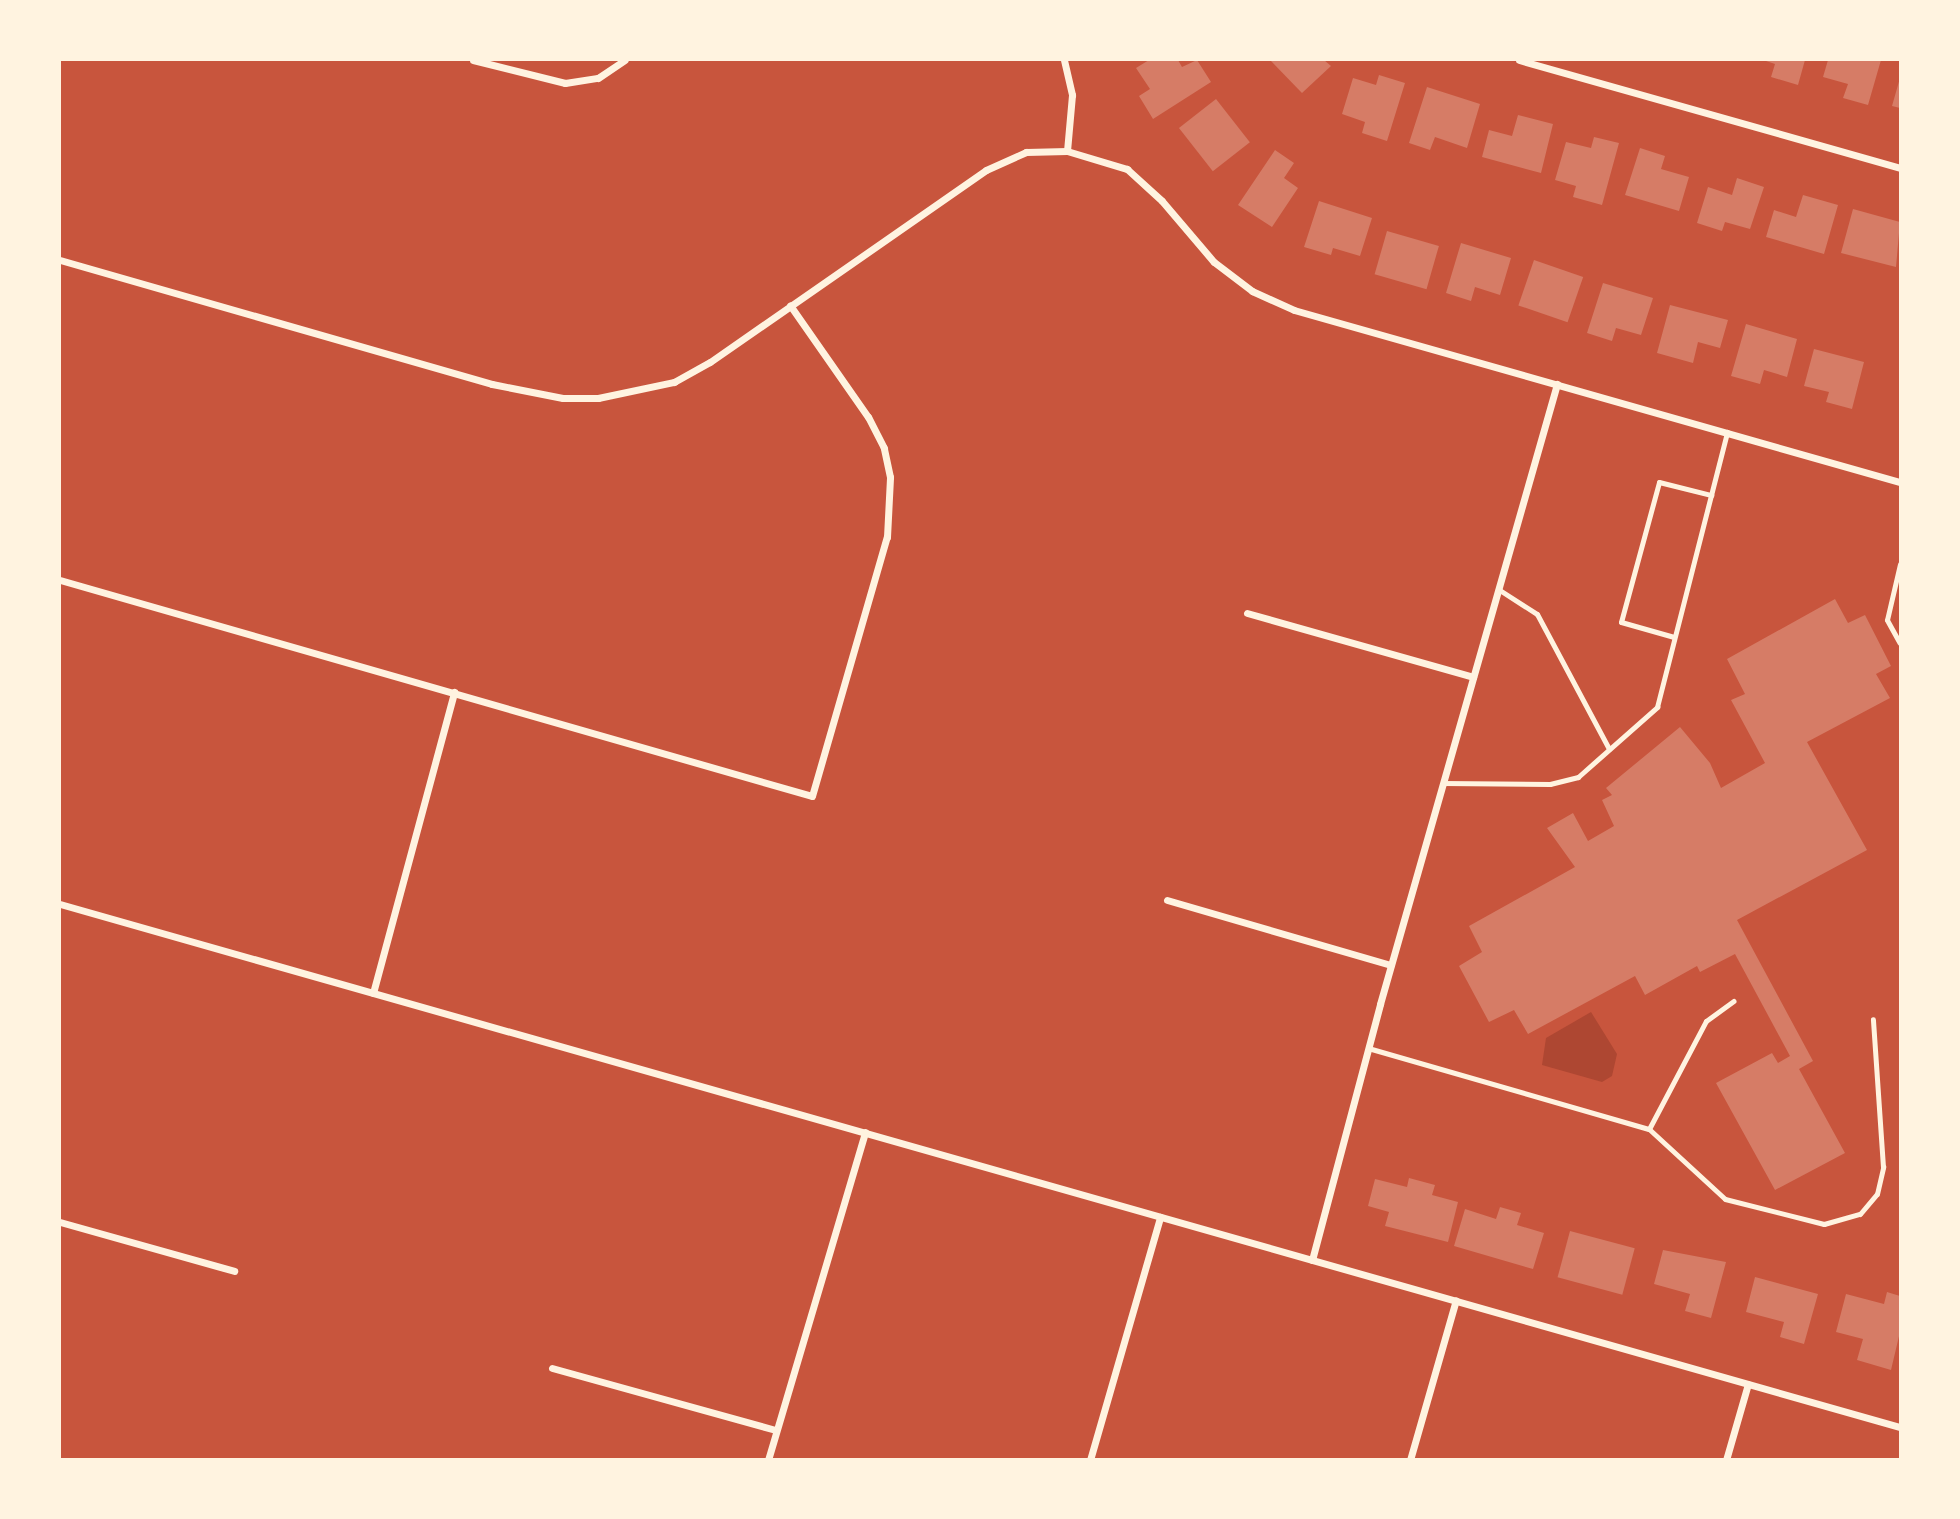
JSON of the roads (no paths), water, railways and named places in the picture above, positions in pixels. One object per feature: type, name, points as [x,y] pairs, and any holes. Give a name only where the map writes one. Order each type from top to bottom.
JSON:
[{"type":"street","points":[[473,60],[565,83],[598,78],[611,72],[625,60]]},
{"type":"street","points":[[1064,60],[1072,94],[1067,151]]},
{"type":"street","points":[[1519,60],[1900,168]]},
{"type":"street","points":[[60,260],[492,384],[563,398],[598,398],[674,382],[710,362],[986,170],[1026,152],[1067,151],[1105,160],[1144,182],[1208,255],[1252,291],[1317,317],[1900,482]]},
{"type":"street","points":[[60,580],[812,796],[887,537],[890,477],[884,449],[868,417],[790,305]]},
{"type":"street","points":[[1312,1259],[1391,965],[1557,384]]},
{"type":"street","points":[[1247,613],[1473,677]]},
{"type":"street","points":[[373,993],[454,692]]},
{"type":"street","points":[[1167,900],[1391,965]]},
{"type":"street","points":[[60,904],[1900,1427]]},
{"type":"street","points":[[768,1460],[866,1132]]},
{"type":"street","points":[[1090,1460],[1160,1217]]},
{"type":"street","points":[[60,1222],[234,1271]]},
{"type":"street","points":[[1410,1460],[1456,1300]]},
{"type":"street","points":[[552,1368],[776,1430]]},
{"type":"street","points":[[1726,1460],[1748,1384]]},
{"type":"lane","points":[[1443,783],[1550,784],[1578,777],[1657,707],[1727,432]]},
{"type":"lane","points":[[1674,637],[1621,622],[1659,482],[1710,495]]},
{"type":"lane","points":[[1900,564],[1887,620],[1900,643]]},
{"type":"lane","points":[[1498,589],[1537,614],[1609,749]]},
{"type":"lane","points":[[1649,1129],[1706,1021],[1734,1000]]},
{"type":"lane","points":[[1368,1048],[1649,1129],[1725,1199],[1824,1224],[1860,1214],[1877,1194],[1884,1167],[1873,1019]]}]
